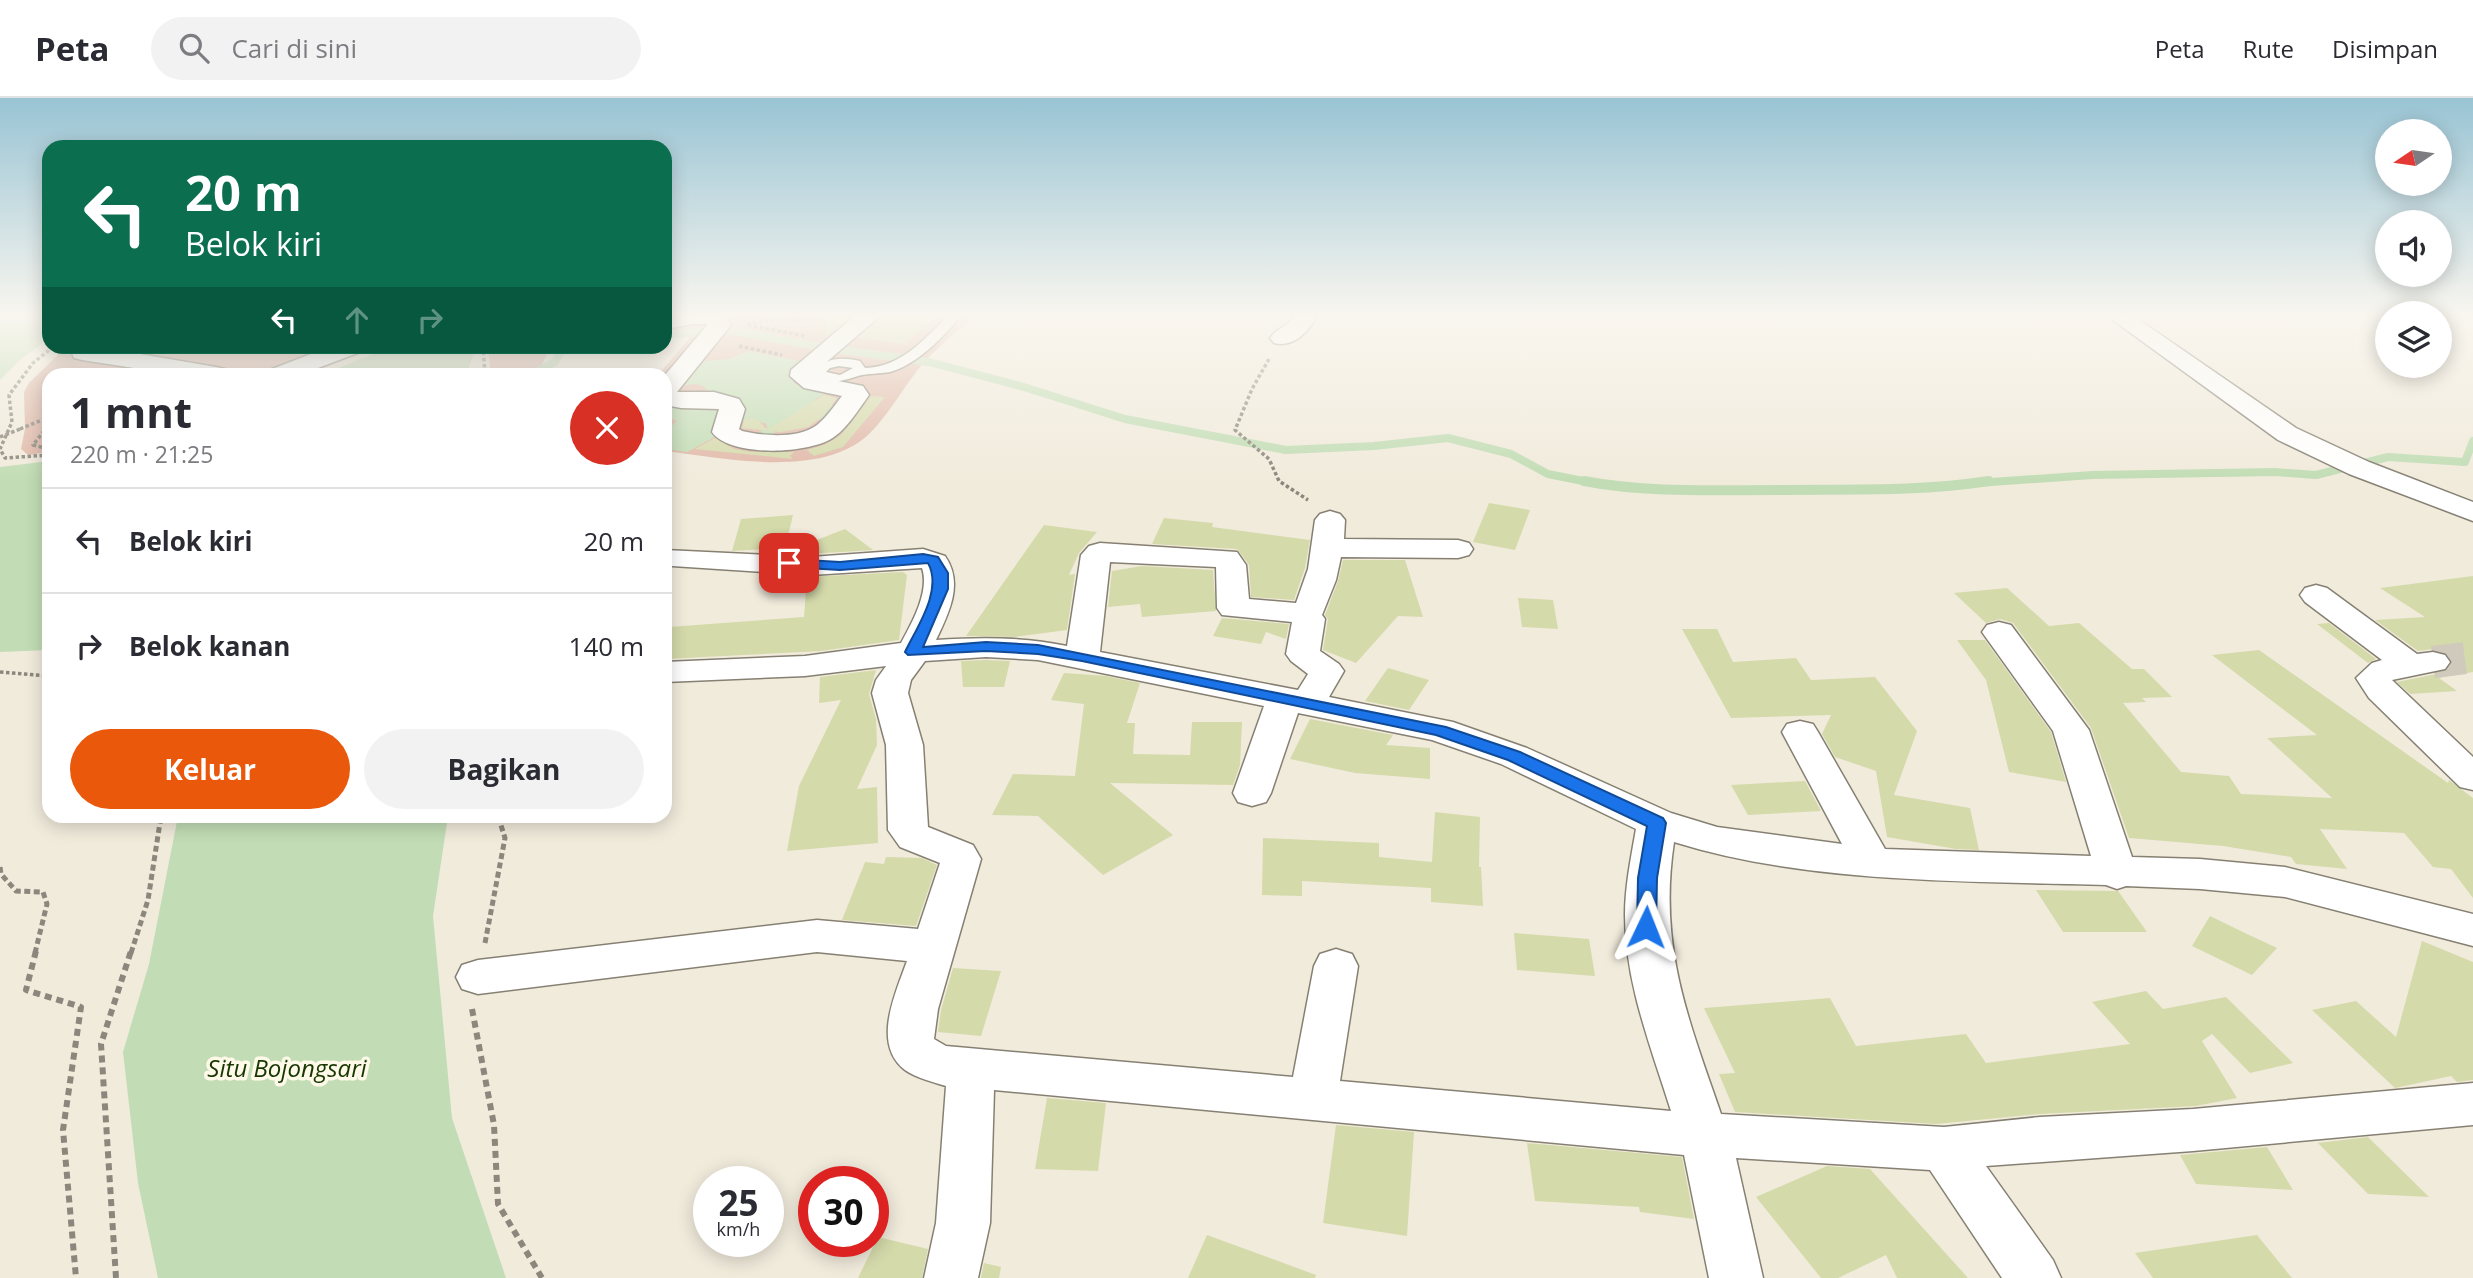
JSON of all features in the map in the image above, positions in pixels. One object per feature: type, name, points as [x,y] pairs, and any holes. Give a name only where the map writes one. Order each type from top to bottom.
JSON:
[{"type":"street","points":[[672,398],[686,401],[716,399],[730,404],[732,409],[725,432],[738,440],[783,442],[811,438],[824,433],[856,395],[854,391],[846,388],[806,380],[802,376],[803,370]]},
{"type":"street","points":[[2194,370],[2269,424],[2348,463],[2473,512]]},
{"type":"street","points":[[1306,615],[1321,587],[1329,534],[1458,549]]},
{"type":"street","points":[[1082,657],[1096,555],[1100,552],[1226,558],[1231,565],[1233,608],[1306,615]]},
{"type":"street","points":[[672,557],[811,566],[930,558],[941,573],[941,589],[910,657],[891,685],[890,698],[900,718],[905,745],[908,830],[914,837],[959,855],[961,859],[914,1013],[910,1040],[916,1052],[928,1060],[946,1066],[1704,1135],[1944,1149],[2473,1104]]},
{"type":"street","points":[[2316,594],[2421,663],[2376,673],[2373,678],[2375,684],[2473,778]]},
{"type":"street","points":[[1252,793],[1296,700],[1327,671],[1303,654],[1309,619],[1306,615]]},
{"type":"street","points":[[1999,632],[2071,730],[2117,874]]},
{"type":"street","points":[[672,672],[805,666],[986,647],[1038,650],[1296,700],[1452,735],[1514,756],[1657,823],[1716,841],[1872,863],[2117,874],[2200,874],[2285,882],[2473,930]]},
{"type":"street","points":[[1800,732],[1872,863]]},
{"type":"street","points":[[1657,823],[1648,878],[1646,927],[1654,980],[1676,1056],[1704,1135],[1736,1278]]},
{"type":"street","points":[[478,977],[817,936],[934,947]]},
{"type":"street","points":[[1313,1098],[1336,966]]},
{"type":"street","points":[[951,1278],[963,1223],[971,1069]]},
{"type":"street","points":[[1944,1149],[2034,1278]]},
{"type":"lane","points":[[858,372],[878,373],[884,370]]},
{"type":"path","points":[[28,370],[9,395],[12,422],[0,449],[5,458],[42,456]]},
{"type":"path","points":[[1263,370],[1235,430],[1269,459],[1279,481],[1329,511],[1329,534]]},
{"type":"path","points":[[0,437],[42,420]]},
{"type":"path","points":[[42,433],[33,444],[42,447]]},
{"type":"path","points":[[0,672],[42,675]]},
{"type":"path","points":[[116,1278],[101,1044],[148,900],[160,823]]},
{"type":"path","points":[[500,823],[505,838],[471,1006],[494,1125],[498,1204],[542,1278]]},
{"type":"path","points":[[0,867],[1,874],[16,891],[43,892],[47,904],[26,990],[81,1007],[63,1130],[76,1278]]},
{"type":"shaded area","points":[[42,370],[42,453],[28,455],[21,449],[25,429],[24,392]]},
{"type":"shaded area","points":[[672,370],[918,370],[868,435],[848,449],[824,457],[798,461],[742,461],[672,452]]},
{"type":"water","points":[[0,370],[10,370],[0,380]]},
{"type":"water","points":[[689,370],[793,370],[790,377],[795,384],[828,392],[814,400],[818,404],[833,405],[843,402],[824,425],[818,417],[774,428],[775,437],[751,436],[767,428],[766,423],[746,420],[687,452],[672,450],[672,425],[677,421],[672,419],[672,402],[703,393],[707,389],[696,384],[676,388]]},
{"type":"water","points":[[42,462],[42,650],[0,652],[0,467]]},
{"type":"water","name":"Situ Bojongsari","points":[[177,823],[447,823],[433,916],[452,1118],[506,1278],[158,1278],[138,1183],[123,1052],[149,964]]},
{"type":"building","points":[[824,395],[837,398],[822,417],[808,427],[781,432],[742,428],[744,421],[750,418],[758,420],[767,430]]},
{"type":"building","points":[[871,396],[885,397],[843,447],[814,456],[807,450],[824,445],[841,435]]},
{"type":"building","points":[[715,438],[734,449],[794,452],[790,456],[793,459],[695,449]]},
{"type":"building","points":[[1489,503],[1530,510],[1515,550],[1473,542]]},
{"type":"building","points":[[793,515],[785,548],[732,551],[741,519]]},
{"type":"building","points":[[1164,518],[1213,523],[1212,527],[1310,540],[1305,568],[1294,600],[1251,597],[1249,565],[1237,549],[1152,544]]},
{"type":"building","points":[[1044,525],[1097,532],[1079,553],[1069,575],[1075,574],[1067,630],[1015,637],[966,636]]},
{"type":"building","points":[[845,529],[873,550],[809,554],[809,543]]},
{"type":"building","points":[[1343,560],[1405,560],[1423,617],[1398,616],[1356,663],[1323,650],[1328,619],[1325,615]]},
{"type":"building","points":[[1142,566],[1213,570],[1216,611],[1142,617],[1140,604],[1108,607],[1112,571]]},
{"type":"building","points":[[903,572],[907,575],[899,640],[821,651],[672,659],[672,627],[804,617],[807,577]]},
{"type":"building","points":[[2473,576],[2473,672],[2439,678],[2457,691],[2410,694],[2397,682],[2446,672],[2453,662],[2446,652],[2433,649],[2418,651],[2375,620],[2425,617],[2380,588]]},
{"type":"building","points":[[2007,588],[2049,626],[2079,623],[2132,669],[2144,669],[2172,697],[2142,698],[2146,702],[2123,703],[2181,772],[2229,776],[2241,794],[2332,798],[2267,738],[2317,735],[2212,655],[2259,650],[2473,798],[2473,898],[2451,869],[2433,867],[2404,833],[2320,829],[2347,869],[2296,864],[2291,857],[2223,846],[2129,838],[2091,728],[2013,623],[2000,619],[1986,623],[1954,593]]},
{"type":"building","points":[[1518,598],[1553,600],[1558,629],[1522,627]]},
{"type":"building","points":[[1222,618],[1289,624],[1286,639],[1266,632],[1261,644],[1213,636]]},
{"type":"building","points":[[2329,623],[2376,659],[2368,663],[2317,624]]},
{"type":"building","points":[[1682,629],[1717,629],[1733,662],[1796,658],[1811,680],[1875,677],[1917,731],[1894,795],[1970,808],[1979,850],[1956,849],[1887,837],[1876,771],[1835,757],[1822,734],[1831,715],[1731,718]]},
{"type":"building","points":[[1957,640],[1985,640],[2051,732],[2066,782],[2009,772],[1986,680]]},
{"type":"building","points":[[961,661],[1010,661],[1004,687],[963,687]]},
{"type":"building","points":[[1388,668],[1429,680],[1409,710],[1365,701]]},
{"type":"building","points":[[876,670],[869,694],[876,719],[877,745],[857,789],[877,787],[878,843],[787,851],[799,786],[841,700],[819,703],[820,677]]},
{"type":"building","points":[[1064,673],[1106,676],[1140,683],[1127,723],[1135,723],[1133,754],[1190,755],[1192,722],[1242,722],[1240,765],[1233,785],[1110,783],[1173,835],[1103,875],[1038,816],[992,815],[1013,774],[1075,776],[1084,704],[1051,700]]},
{"type":"building","points":[[1310,719],[1393,735],[1386,745],[1430,748],[1430,779],[1355,773],[1290,759]]},
{"type":"building","points":[[1805,781],[1821,811],[1748,815],[1731,785]]},
{"type":"building","points":[[1435,812],[1480,817],[1479,867],[1483,906],[1431,902],[1431,888],[1302,881],[1302,896],[1262,895],[1263,838],[1379,843],[1379,857],[1432,862]]},
{"type":"building","points":[[886,857],[922,858],[937,865],[916,926],[842,920],[865,862],[884,864]]},
{"type":"building","points":[[2036,890],[2118,891],[2147,932],[2063,932]]},
{"type":"building","points":[[2210,916],[2277,948],[2252,975],[2192,946]]},
{"type":"building","points":[[1514,933],[1589,939],[1595,976],[1517,970]]},
{"type":"building","points":[[2422,941],[2473,962],[2473,1080],[2457,1082],[2451,1076],[2395,1088],[2312,1010],[2356,1001],[2396,1037]]},
{"type":"building","points":[[953,968],[1001,971],[981,1036],[938,1032]]},
{"type":"building","points":[[2146,991],[2163,1009],[2226,997],[2293,1063],[2250,1073],[2212,1034],[2202,1041],[2237,1098],[2196,1106],[2040,1114],[1936,1124],[1735,1112],[1719,1074],[1735,1073],[1704,1008],[1830,998],[1856,1046],[1966,1034],[1986,1063],[2130,1044],[2092,1002]]},
{"type":"building","points":[[1047,1098],[1106,1103],[1098,1171],[1035,1169]]},
{"type":"building","points":[[1336,1125],[1414,1132],[1407,1236],[1323,1223]]},
{"type":"building","points":[[2368,1137],[2429,1197],[2368,1194],[2318,1143]]},
{"type":"building","points":[[1527,1143],[1682,1157],[1694,1219],[1640,1212],[1639,1207],[1535,1201]]},
{"type":"building","points":[[2267,1147],[2293,1190],[2196,1184],[2180,1155]]},
{"type":"building","points":[[1827,1166],[1870,1169],[1968,1278],[1897,1278],[1886,1255],[1838,1278],[1821,1278],[1756,1197]]},
{"type":"building","points":[[1207,1235],[1316,1275],[1315,1278],[1188,1278]]},
{"type":"building","points":[[2257,1235],[2292,1278],[2153,1278],[2135,1253]]},
{"type":"building","points":[[889,1240],[928,1249],[922,1278],[858,1278],[868,1257],[889,1257]]},
{"type":"building","points":[[984,1263],[1001,1267],[999,1278],[981,1278]]},
{"type":"waterway","points":[[960,370],[1125,419],[1286,450],[1374,446],[1448,438],[1511,454],[1548,474],[1593,483]]},
{"type":"waterway","points":[[1977,483],[2092,475],[2275,472],[2316,475],[2388,457],[2465,462],[2473,441]]},
{"type":"waterway","points":[[1584,481],[1655,489],[1704,490],[1856,490],[1962,485],[1989,481]]},
{"type":"tunnel","points":[[2433,662],[2473,657]]},
{"type":"route","points":[[789,563],[840,566],[923,558],[933,560],[941,573],[941,589],[913,652],[986,647],[1038,650],[1082,657],[1440,730],[1514,756],[1657,823],[1648,878],[1646,927]]}]
